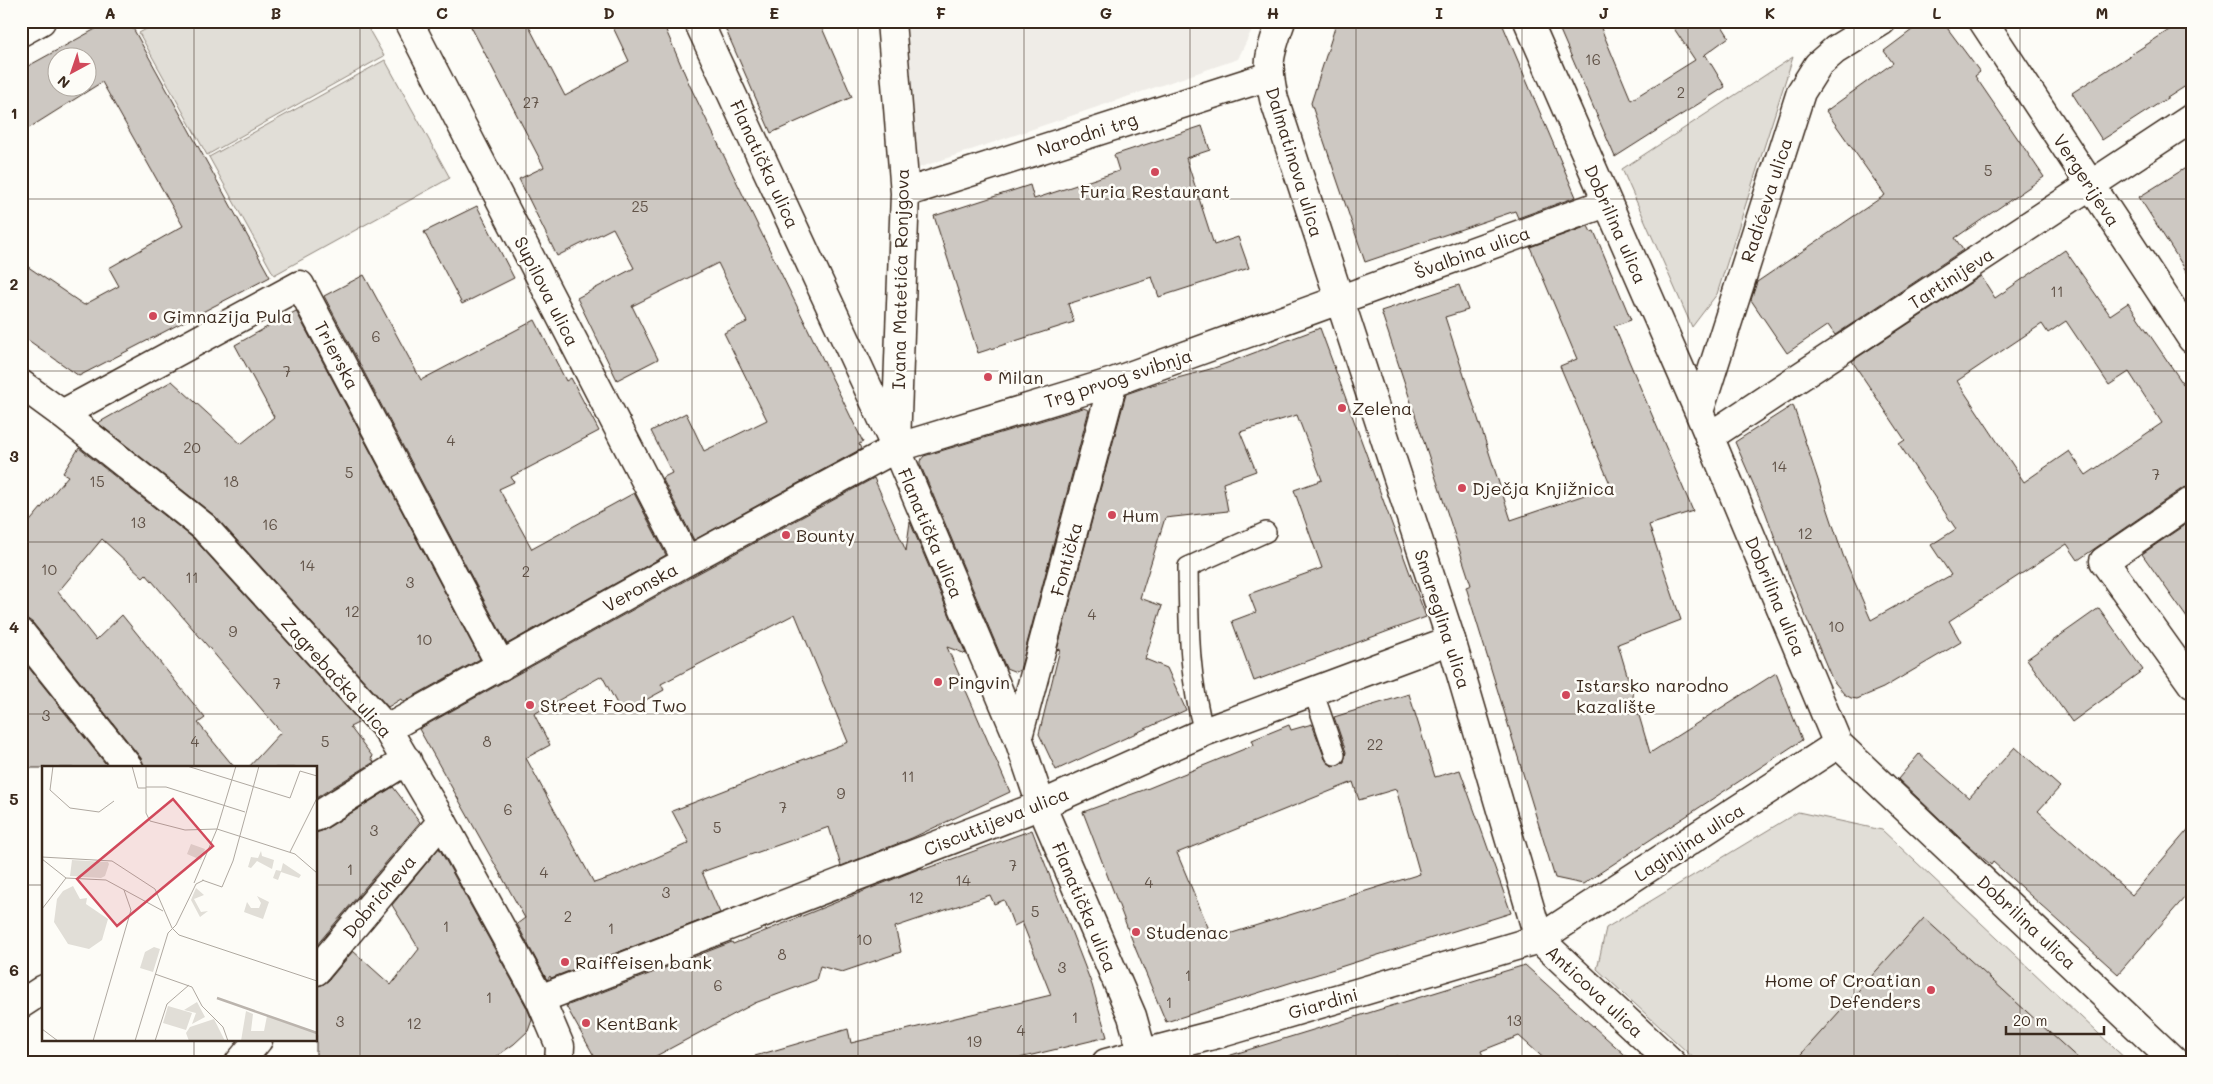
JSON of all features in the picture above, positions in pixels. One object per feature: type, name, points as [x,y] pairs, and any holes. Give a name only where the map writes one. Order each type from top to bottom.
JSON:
[{"type":"street","points":[[21,32],[41,21]]},
{"type":"street","name":"Supilova ulica","points":[[408,21],[687,561]]},
{"type":"street","name":"Flanatička ulica","points":[[698,21],[896,448],[1018,737],[1041,805],[1132,1016],[1144,1058]]},
{"type":"street","name":"Ivana Matetića Ronjgova","points":[[892,21],[906,193],[896,448]]},
{"type":"street","name":"Dalmatinova ulica","points":[[1281,21],[1269,56],[1269,76],[1274,99],[1339,301]]},
{"type":"street","name":"Dobrilina ulica","points":[[1528,21],[1699,412],[1838,744],[2176,1063]]},
{"type":"street","name":"Radićeva ulica","points":[[1699,412],[1802,92],[1818,66],[1835,50],[1882,21]]},
{"type":"street","name":"Vergerijeva","points":[[1983,21],[2192,339]]},
{"type":"street","name":"Narodni trg","points":[[906,193],[1269,76]]},
{"type":"street","name":"Tartinijeva","points":[[1709,437],[2192,118]]},
{"type":"street","name":"Švalbina ulica","points":[[1339,301],[1606,203]]},
{"type":"street","name":"Trierska","points":[[62,414],[300,285],[501,666]]},
{"type":"street","name":"Trg prvog svibnja","points":[[896,448],[1114,382],[1339,301]]},
{"type":"street","name":"Smareglina ulica","points":[[1339,301],[1451,640],[1539,939]]},
{"type":"street","name":"Fontička","points":[[1018,737],[1114,382]]},
{"type":"street","name":"Zagrebačka ulica","points":[[21,384],[62,414],[204,528],[387,729],[442,821],[540,999],[563,1057]]},
{"type":"street","name":"Veronska","points":[[387,729],[687,561],[896,448]]},
{"type":"street","points":[[2192,501],[2104,561],[2192,684]]},
{"type":"street","points":[[21,633],[127,766]]},
{"type":"street","name":"Ciscuttijeva ulica","points":[[540,999],[1041,805],[1204,732],[1451,640]]},
{"type":"street","name":"Laginjina ulica","points":[[1539,939],[1838,744]]},
{"type":"street","points":[[318,816],[407,760]]},
{"type":"street","name":"Dobricheva","points":[[318,969],[442,821]]},
{"type":"street","name":"Giardini","points":[[1106,1063],[1144,1058],[1539,939]]},
{"type":"street","name":"Anticova ulica","points":[[1539,939],[1672,1063]]},
{"type":"street","points":[[21,1004],[42,990]]},
{"type":"street","points":[[239,1063],[256,1042]]},
{"type":"lane","points":[[1204,732],[1196,704],[1189,655],[1188,567],[1266,532]]},
{"type":"lane","points":[[1313,691],[1335,755]]},
{"type":"shaded area","points":[[161,21],[364,21],[384,56],[207,155],[139,33]]},
{"type":"shaded area","points":[[907,21],[1256,21],[1238,59],[918,168]]},
{"type":"shaded area","points":[[1793,57],[1717,294],[1692,327],[1622,169]]},
{"type":"shaded area","points":[[385,60],[450,178],[274,275],[209,157]]},
{"type":"shaded area","points":[[1798,812],[1882,830],[2130,1063],[1699,1063],[1597,969],[1606,928]]},
{"type":"building","points":[[110,21],[129,21],[270,277],[79,376],[21,335],[21,262],[84,305],[119,286],[109,268],[183,226],[102,82],[98,85],[98,48],[61,48]]},
{"type":"building","points":[[468,21],[526,21],[565,96],[629,61],[610,21],[662,21],[690,86],[863,442],[859,444],[861,449],[694,540],[662,478],[672,473],[651,431],[686,413],[704,451],[767,420],[724,333],[747,322],[718,263],[632,306],[658,359],[617,380],[577,298],[634,268],[613,228],[557,256],[519,179],[544,167]]},
{"type":"building","points":[[722,21],[819,21],[852,97],[771,133]]},
{"type":"building","points":[[1337,21],[1501,21],[1576,197],[1518,218],[1515,211],[1365,262],[1311,103]]},
{"type":"building","points":[[1556,21],[1598,21],[1631,100],[1695,60],[1669,21],[1719,21],[1729,37],[1705,54],[1725,87],[1615,157]]},
{"type":"building","points":[[1924,21],[1942,21],[1980,72],[1975,76],[2044,177],[1955,238],[1963,250],[1835,335],[1828,325],[1787,353],[1751,300],[1757,282],[1885,195],[1826,111],[1893,63],[1884,51]]},
{"type":"building","points":[[2183,21],[2192,21],[2192,82],[2102,140],[2072,93]]},
{"type":"building","points":[[48,55],[48,98],[77,98],[21,133],[21,70]]},
{"type":"building","points":[[1202,126],[1210,150],[1186,158],[1214,245],[1238,237],[1249,268],[1159,297],[1152,277],[1068,304],[1074,322],[978,353],[934,216],[1030,185],[1034,199],[1119,171],[1114,155]]},
{"type":"building","points":[[2192,164],[2192,280],[2139,197]]},
{"type":"building","points":[[477,206],[514,278],[462,304],[424,232]]},
{"type":"building","points":[[1588,226],[1591,232],[1594,231],[1631,320],[1614,326],[1693,511],[1649,525],[1681,620],[1618,644],[1650,753],[1776,673],[1802,740],[1583,884],[1555,878],[1466,587],[1471,585],[1381,311],[1459,285],[1468,310],[1445,317],[1511,520],[1611,486],[1560,366],[1577,359],[1530,247]]},
{"type":"building","points":[[2065,250],[2110,315],[2128,303],[2192,397],[2192,486],[2183,488],[2078,560],[2067,544],[1949,621],[1961,642],[1883,688],[1857,699],[1851,698],[1844,694],[1832,679],[1789,576],[1765,511],[1735,442],[1793,405],[1843,555],[1871,620],[1951,575],[1931,545],[1956,529],[1899,444],[1905,440],[1852,361],[1981,276],[1995,298]],"holes":[[[2066,321],[2109,385],[2129,372],[2162,423],[2086,475],[2069,451],[2024,482],[1957,381],[2042,324],[2048,333]]]},
{"type":"building","points":[[364,275],[421,380],[535,320],[566,381],[571,378],[599,431],[511,477],[514,482],[499,489],[532,549],[634,493],[666,555],[507,644],[324,296]]},
{"type":"building","points":[[296,311],[480,659],[403,702],[401,699],[388,707],[215,516],[98,423],[172,381],[241,444],[274,417],[235,345]]},
{"type":"building","points":[[1320,328],[1426,617],[1254,681],[1232,621],[1256,612],[1249,594],[1322,568],[1294,490],[1322,480],[1297,415],[1240,432],[1256,471],[1223,483],[1228,511],[1165,518],[1140,598],[1162,606],[1145,659],[1167,668],[1186,710],[1056,770],[1039,734],[1060,649],[1057,650],[1126,394],[1214,368]]},
{"type":"building","points":[[1083,408],[1089,410],[1020,670],[1016,672],[1006,668],[920,461],[924,456]]},
{"type":"building","points":[[79,448],[193,538],[360,722],[350,727],[373,757],[371,758],[374,762],[318,797],[318,766],[250,766],[281,732],[146,574],[143,577],[102,539],[58,592],[96,640],[122,615],[205,718],[198,723],[233,766],[143,766],[141,758],[33,623],[21,618],[21,532],[68,476],[63,473]]},
{"type":"building","points":[[874,478],[906,551],[910,522],[966,654],[947,647],[1010,792],[912,838],[841,866],[829,827],[702,872],[720,913],[551,978],[550,976],[547,980],[517,924],[525,918],[419,729],[695,575]],"holes":[[[795,614],[848,742],[672,811],[689,843],[615,876],[594,883],[526,758],[550,745],[534,714],[602,676],[622,713],[664,690],[661,684]]]},
{"type":"building","points":[[2192,520],[2192,625],[2142,554]]},
{"type":"building","points":[[2099,608],[2143,670],[2072,722],[2027,659]]},
{"type":"building","points":[[21,658],[107,766],[42,766],[42,768],[21,768]]},
{"type":"building","points":[[1409,694],[1435,777],[1460,770],[1511,913],[1166,1022],[1083,812],[1149,788],[1254,745],[1252,740],[1289,725],[1291,730],[1312,724],[1325,759],[1332,766],[1339,765],[1344,762],[1346,752],[1334,717]],"holes":[[[1353,782],[1359,800],[1396,789],[1420,874],[1213,939],[1177,853]]]},
{"type":"building","points":[[2015,747],[2060,787],[2038,811],[2132,895],[2192,825],[2192,889],[2118,974],[1993,862],[1991,865],[1963,841],[1898,779],[1919,754],[1969,798]]},
{"type":"building","points":[[393,787],[420,822],[318,944],[318,832]]},
{"type":"building","points":[[1032,830],[1092,985],[1107,1037],[999,1063],[756,1063],[755,1056],[848,1029],[851,1043],[1051,995],[1022,922],[1014,926],[1004,900],[994,904],[990,895],[895,927],[901,952],[842,972],[820,966],[816,980],[755,1003],[643,1063],[598,1063],[566,1006],[732,942],[733,944],[921,868],[922,870]]},
{"type":"building","points":[[439,848],[526,1006],[532,1020],[528,1031],[514,1044],[487,1063],[316,1063],[318,986],[328,981],[353,951],[391,985],[419,949],[392,905]]},
{"type":"building","name":"Home of Croatian Defenders","points":[[1924,918],[2083,1063],[1793,1063]]},
{"type":"building","points":[[1525,965],[1634,1063],[1549,1063],[1519,1036],[1481,1051],[1486,1063],[1399,1063],[1397,1056],[1372,1063],[1229,1063],[1228,1056]]},
{"type":"place","name":"Furia Restaurant","points":[[1155,172]]},
{"type":"place","name":"Gimnazija Pula","points":[[153,316]]},
{"type":"place","name":"Milan","points":[[988,377]]},
{"type":"place","name":"Zelena","points":[[1342,408]]},
{"type":"place","name":"Dječja Knjižnica","points":[[1462,488]]},
{"type":"place","name":"Hum","points":[[1112,515]]},
{"type":"place","name":"Bounty","points":[[786,535]]},
{"type":"place","name":"Pingvin","points":[[938,682]]},
{"type":"place","name":"Istarsko narodno kazalište","points":[[1566,695]]},
{"type":"place","name":"Street Food Two","points":[[530,705]]},
{"type":"place","name":"Studenac","points":[[1136,932]]},
{"type":"place","name":"Raiffeisen bank","points":[[565,962]]},
{"type":"place","name":"Home of Croatian Defenders","points":[[1931,990]]},
{"type":"place","name":"KentBank","points":[[586,1023]]}]
